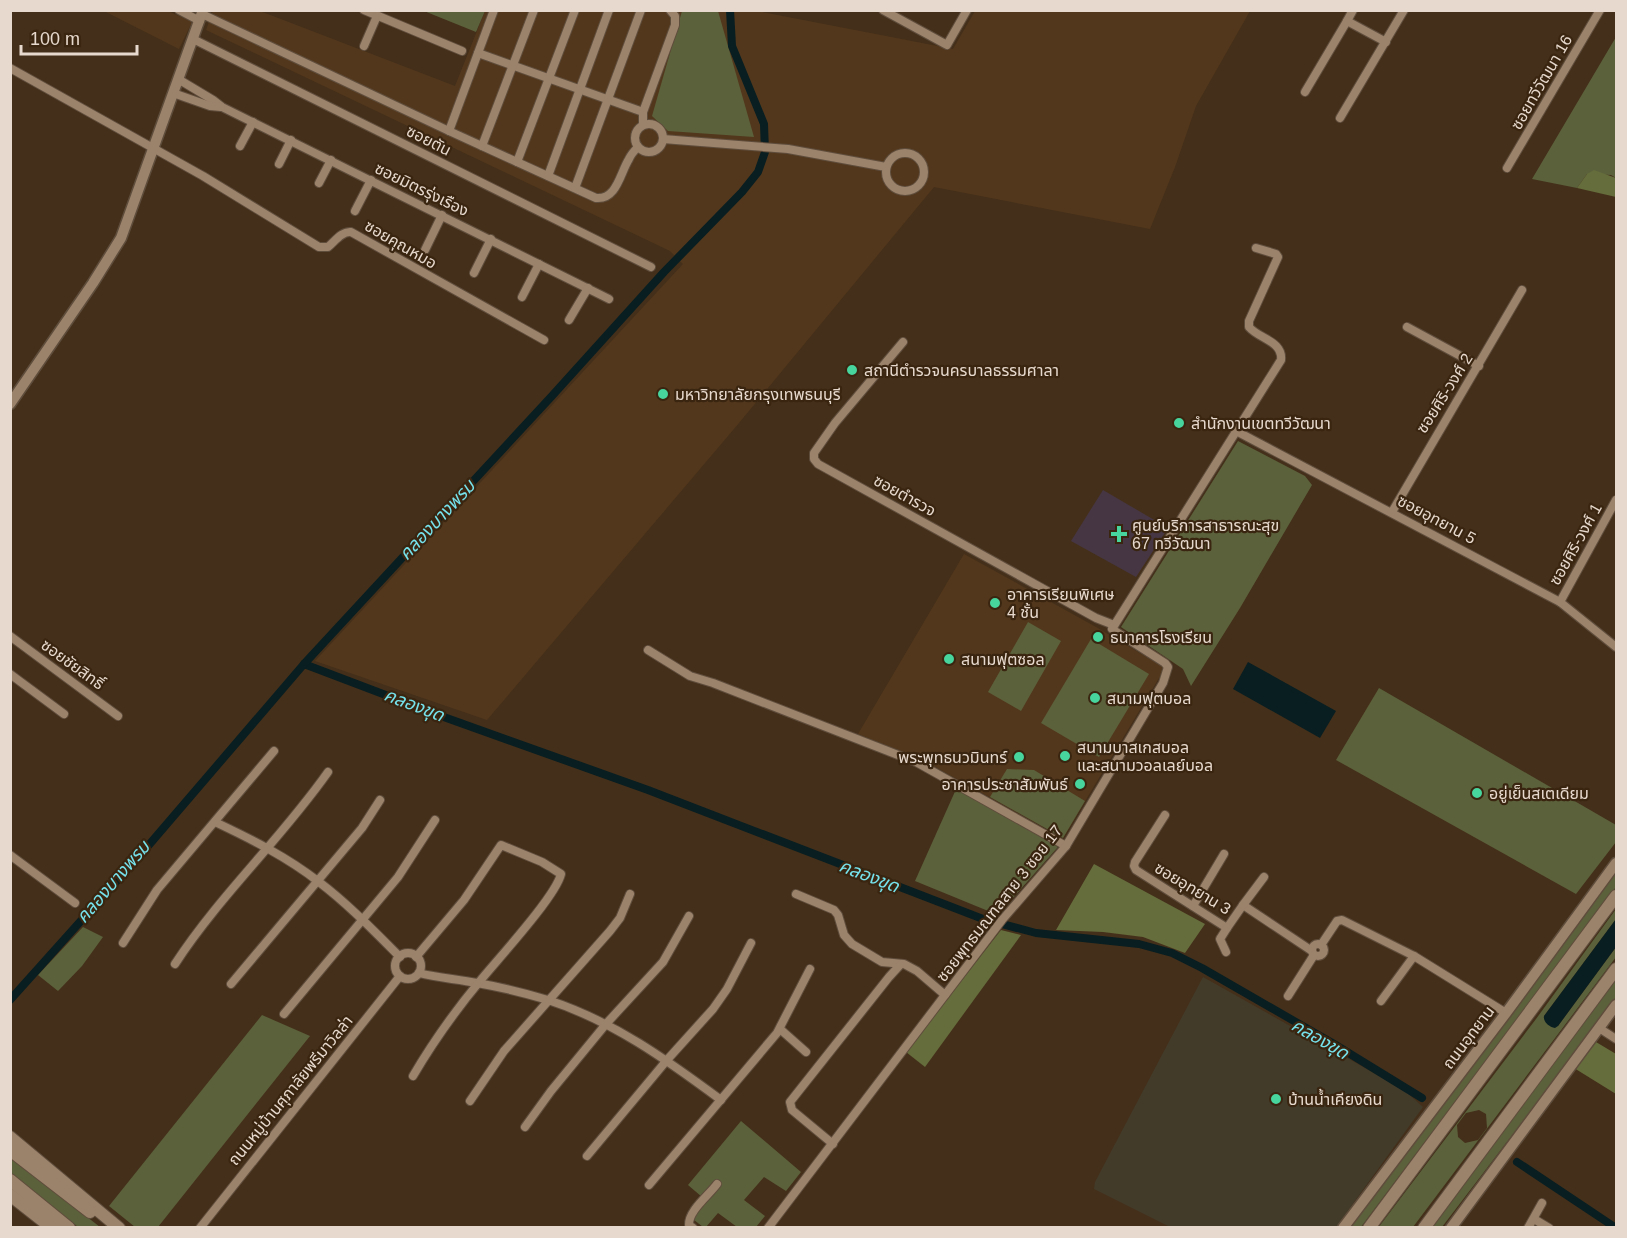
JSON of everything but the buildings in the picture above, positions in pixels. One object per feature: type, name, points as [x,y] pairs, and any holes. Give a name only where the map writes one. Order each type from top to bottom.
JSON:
[{"type":"main road","points":[[1369,1227],[1617,896]]},
{"type":"main road","points":[[1424,1227],[1617,969]]},
{"type":"main road","points":[[10,1137],[119,1227]]},
{"type":"main road","points":[[10,1150],[110,1227]]},
{"type":"main road","points":[[13,1187],[52,1227]]},
{"type":"main road","points":[[13,1187],[69,1227]]},
{"type":"street","points":[[179,10],[202,15],[598,199],[609,195],[615,189],[630,157],[638,147]]},
{"type":"street","points":[[364,10],[462,51]]},
{"type":"street","points":[[449,131],[494,10]]},
{"type":"street","points":[[482,146],[534,10]]},
{"type":"street","points":[[517,162],[575,10]]},
{"type":"street","points":[[548,176],[609,10]]},
{"type":"street","points":[[575,189],[641,10]]},
{"type":"street","points":[[644,124],[643,112],[675,25],[675,16],[670,10]]},
{"type":"street","points":[[883,10],[947,45],[967,10]]},
{"type":"street","points":[[1305,92],[1353,10]]},
{"type":"street","points":[[1340,118],[1404,10]]},
{"type":"street","name":"ซอยทวีวัฒนา 16","points":[[1507,168],[1600,10]]},
{"type":"street","points":[[10,404],[121,238],[202,15]]},
{"type":"street","points":[[364,46],[377,16]]},
{"type":"street","points":[[1347,21],[1386,42]]},
{"type":"street","name":"ซอยตัน","points":[[193,39],[651,267]]},
{"type":"street","points":[[478,53],[643,112]]},
{"type":"street","points":[[10,68],[154,150]]},
{"type":"street","name":"ซอยมิตรรุ่งเรือง","points":[[178,79],[213,99],[222,107],[609,299]]},
{"type":"street","name":"ซอยมิตรรุ่งเรือง","points":[[173,93],[210,106],[222,107]]},
{"type":"street","points":[[240,146],[253,122]]},
{"type":"street","points":[[644,124],[657,126],[663,133],[660,146],[653,151],[644,151],[638,147],[635,135],[644,124]]},
{"type":"street","points":[[663,139],[788,149],[886,167]]},
{"type":"street","points":[[279,164],[291,140]]},
{"type":"street","name":"ซอยคุณหมอ","points":[[154,150],[203,176],[319,247],[328,247],[346,231],[351,232],[544,340]]},
{"type":"street","points":[[909,153],[918,158],[923,165],[923,179],[916,189],[899,191],[888,183],[886,167],[894,156],[909,153]]},
{"type":"street","points":[[319,183],[331,160]]},
{"type":"street","points":[[355,211],[371,180]]},
{"type":"street","points":[[425,250],[442,215]]},
{"type":"street","points":[[474,273],[491,239]]},
{"type":"street","points":[[1114,625],[1281,360],[1275,344],[1249,327],[1249,321],[1278,257],[1276,254],[1256,248]]},
{"type":"street","points":[[522,297],[539,264]]},
{"type":"street","points":[[569,320],[588,288]]},
{"type":"street","name":"ซอยศิริ-วงศ์ 2","points":[[1392,512],[1522,290]]},
{"type":"street","points":[[1407,327],[1479,366]]},
{"type":"street","name":"ซอยตำรวจ","points":[[903,342],[834,423],[814,453],[814,459],[818,464],[1088,614],[1114,625]]},
{"type":"street","name":"ซอยอุทยาน 5","points":[[1236,431],[1560,602],[1617,647]]},
{"type":"street","name":"ซอยศิริ-วงศ์ 1","points":[[1560,602],[1617,500]]},
{"type":"street","name":"ซอยพุทธมณฑลสาย 3 ซอย 17","points":[[768,1227],[993,931],[1066,846],[1168,672],[1165,663],[1112,629],[1114,625]]},
{"type":"street","name":"ซอยชัยสิทธิ์","points":[[10,636],[118,716]]},
{"type":"street","points":[[648,650],[690,676],[916,762],[1066,846]]},
{"type":"street","points":[[10,674],[64,714]]},
{"type":"street","points":[[123,943],[157,890],[274,751]]},
{"type":"street","points":[[176,964],[192,938],[309,799],[328,772]]},
{"type":"street","points":[[231,984],[362,828],[380,800]]},
{"type":"street","name":"ซอยอุทยาน 3","points":[[1165,815],[1134,866],[1139,873],[1227,928],[1243,905],[1313,953]]},
{"type":"street","points":[[284,1014],[398,877],[435,820]]},
{"type":"street","points":[[216,822],[268,848],[318,881],[363,920],[400,957]]},
{"type":"street","points":[[413,1076],[438,1036],[478,983],[541,907],[561,876],[558,870],[501,845],[464,900],[416,957]]},
{"type":"street","points":[[1192,906],[1224,854]]},
{"type":"street","points":[[10,855],[75,903]]},
{"type":"street","name":"ถนนอุทยาน","points":[[1343,1227],[1474,1056],[1617,863]]},
{"type":"street","points":[[1243,905],[1264,877]]},
{"type":"street","points":[[470,1101],[504,1051],[610,931],[620,918],[630,894]]},
{"type":"street","points":[[796,894],[834,910],[844,935],[852,944],[882,962],[904,964],[917,971],[945,994]]},
{"type":"street","points":[[525,1127],[551,1091],[606,1024],[663,962],[689,916]]},
{"type":"street","points":[[1288,996],[1316,944],[1321,945],[1340,919],[1414,956],[1506,1013]]},
{"type":"street","points":[[1226,952],[1220,939],[1227,928]]},
{"type":"street","points":[[587,1156],[713,1009],[727,989],[751,943]]},
{"type":"street","points":[[407,954],[416,957],[420,963],[418,973],[410,979],[400,976],[395,966],[400,957],[407,954]]},
{"type":"street","points":[[1382,1001],[1414,956]]},
{"type":"street","points":[[833,1144],[792,1110],[790,1102],[900,965]]},
{"type":"street","points":[[650,1185],[780,1029],[810,969]]},
{"type":"street","points":[[418,973],[478,983],[548,1000],[606,1024],[667,1060],[721,1100]]},
{"type":"street","name":"ถนนหมู่บ้านศุภาลัยพรีมาวิลล่า","points":[[202,1224],[400,976]]},
{"type":"street","points":[[1451,1227],[1617,1005]]},
{"type":"street","points":[[1599,1028],[1617,1039]]},
{"type":"street","points":[[780,1029],[806,1052]]},
{"type":"street","points":[[693,1227],[688,1221],[717,1184]]},
{"type":"street","points":[[1528,1227],[1542,1203]]},
{"type":"street","points":[[1533,1219],[1549,1227]]},
{"type":"street","points":[[193,1227],[202,1224]]},
{"type":"shaded area","points":[[104,11],[168,11],[192,22],[179,49]]},
{"type":"shaded area","name":"มหาวิทยาลัยกรุงเทพธนบุรี","points":[[213,11],[260,11],[455,86],[485,11],[757,11],[953,49],[975,11],[1250,11],[1196,106],[1150,229],[934,187],[739,423],[487,720],[315,661],[683,264],[670,251],[206,30]]},
{"type":"shaded area","name":"ศูนย์บริการสาธารณะสุข 67 ทวีวัฒนา","points":[[1103,490],[1168,528],[1136,577],[1071,541]]},
{"type":"shaded area","points":[[964,554],[1165,668],[1063,838],[921,759],[858,734]]},
{"type":"shaded area","name":"บ้านน้ำเคียงดิน","points":[[1203,977],[1404,1090],[1423,1107],[1336,1227],[1170,1227],[1094,1189],[1095,1182]]},
{"type":"green space","points":[[424,11],[485,11],[476,32]]},
{"type":"green space","points":[[682,11],[718,11],[754,137],[668,131],[652,116]]},
{"type":"green space","points":[[1616,37],[1616,178],[1611,175],[1587,174],[1577,188],[1532,179]]},
{"type":"green space","points":[[1594,170],[1616,178],[1616,197],[1577,188],[1587,174]]},
{"type":"green space","points":[[1238,441],[1305,476],[1312,485],[1191,686],[1183,669],[1121,627]]},
{"type":"green space","points":[[1028,622],[1061,641],[1021,711],[988,692]]},
{"type":"green space","name":"สนามฟุตบอล","points":[[1091,639],[1149,674],[1099,757],[1041,723]]},
{"type":"green space","name":"อยู่เย็นสเตเดียม","points":[[1379,688],[1616,825],[1616,842],[1576,894],[1336,760]]},
{"type":"green space","points":[[1007,769],[1034,770],[1085,801],[1063,838],[990,797]]},
{"type":"green space","points":[[957,787],[1058,847],[998,915],[915,881]]},
{"type":"green space","points":[[1094,864],[1205,924],[1185,953],[1143,937],[1056,930]]},
{"type":"green space","points":[[1616,869],[1616,887],[1361,1227],[1347,1228]]},
{"type":"green space","points":[[1616,909],[1616,919],[1544,1016],[1558,1026],[1616,947],[1616,957],[1413,1227],[1378,1228],[1536,1019]]},
{"type":"green space","points":[[83,927],[103,937],[82,966],[58,991],[38,975]]},
{"type":"green space","points":[[1001,930],[1021,935],[925,1067],[906,1052]]},
{"type":"green space","points":[[1616,976],[1616,997],[1600,1020],[1442,1227],[1429,1228]]},
{"type":"green space","points":[[262,1015],[310,1036],[158,1227],[135,1227],[109,1206]]},
{"type":"green space","points":[[1596,1042],[1616,1054],[1616,1094],[1574,1068]]},
{"type":"green space","points":[[741,1121],[801,1172],[786,1191],[764,1177],[744,1200],[765,1216],[756,1227],[737,1227],[718,1213],[706,1227],[703,1227],[689,1216],[702,1197],[688,1185]]},
{"type":"green space","points":[[10,1157],[100,1227],[78,1227],[11,1173]]},
{"type":"water","points":[[1248,662],[1336,711],[1320,738],[1233,689]]},
{"type":"water","points":[[1616,919],[1616,947],[1558,1026],[1555,1028],[1549,1025],[1544,1020],[1544,1016]]},
{"type":"pier","points":[[1479,1110],[1486,1114],[1487,1128],[1478,1140],[1465,1143],[1458,1137],[1457,1125],[1466,1113]]},
{"type":"waterway","name":"คลองบางพรม","points":[[10,1000],[148,846],[304,664],[664,272],[742,192],[758,172],[765,152],[764,124],[732,46],[730,10]]},
{"type":"waterway","name":"คลองขุด","points":[[304,664],[648,790],[983,919],[1036,933],[1139,944],[1172,953],[1334,1044],[1422,1098]]},
{"type":"waterway","name":"คลองขุด","points":[[1517,1162],[1616,1228]]},
{"type":"place","name":"สถานีตำรวจนครบาลธรรมศาลา","points":[[852,370]]},
{"type":"place","name":"มหาวิทยาลัยกรุงเทพธนบุรี","points":[[663,394]]},
{"type":"place","name":"สำนักงานเขตทวีวัฒนา","points":[[1179,423]]},
{"type":"place","name":"ศูนย์บริการสาธารณะสุข 67 ทวีวัฒนา","points":[[1119,534]]},
{"type":"place","name":"อาคารเรียนพิเศษ 4 ชั้น","points":[[995,603]]},
{"type":"place","name":"ธนาคารโรงเรียน","points":[[1098,637]]},
{"type":"place","name":"สนามฟุตซอล","points":[[949,659]]},
{"type":"place","name":"สนามฟุตบอล","points":[[1095,698]]},
{"type":"place","name":"สนามบาสเกสบอล และสนามวอลเลย์บอล","points":[[1065,756]]},
{"type":"place","name":"พระพุทธนวมินทร์","points":[[1019,757]]},
{"type":"place","name":"อาคารประชาสัมพันธ์","points":[[1080,784]]},
{"type":"place","name":"อยู่เย็นสเตเดียม","points":[[1477,793]]},
{"type":"place","name":"บ้านน้ำเคียงดิน","points":[[1276,1099]]}]
